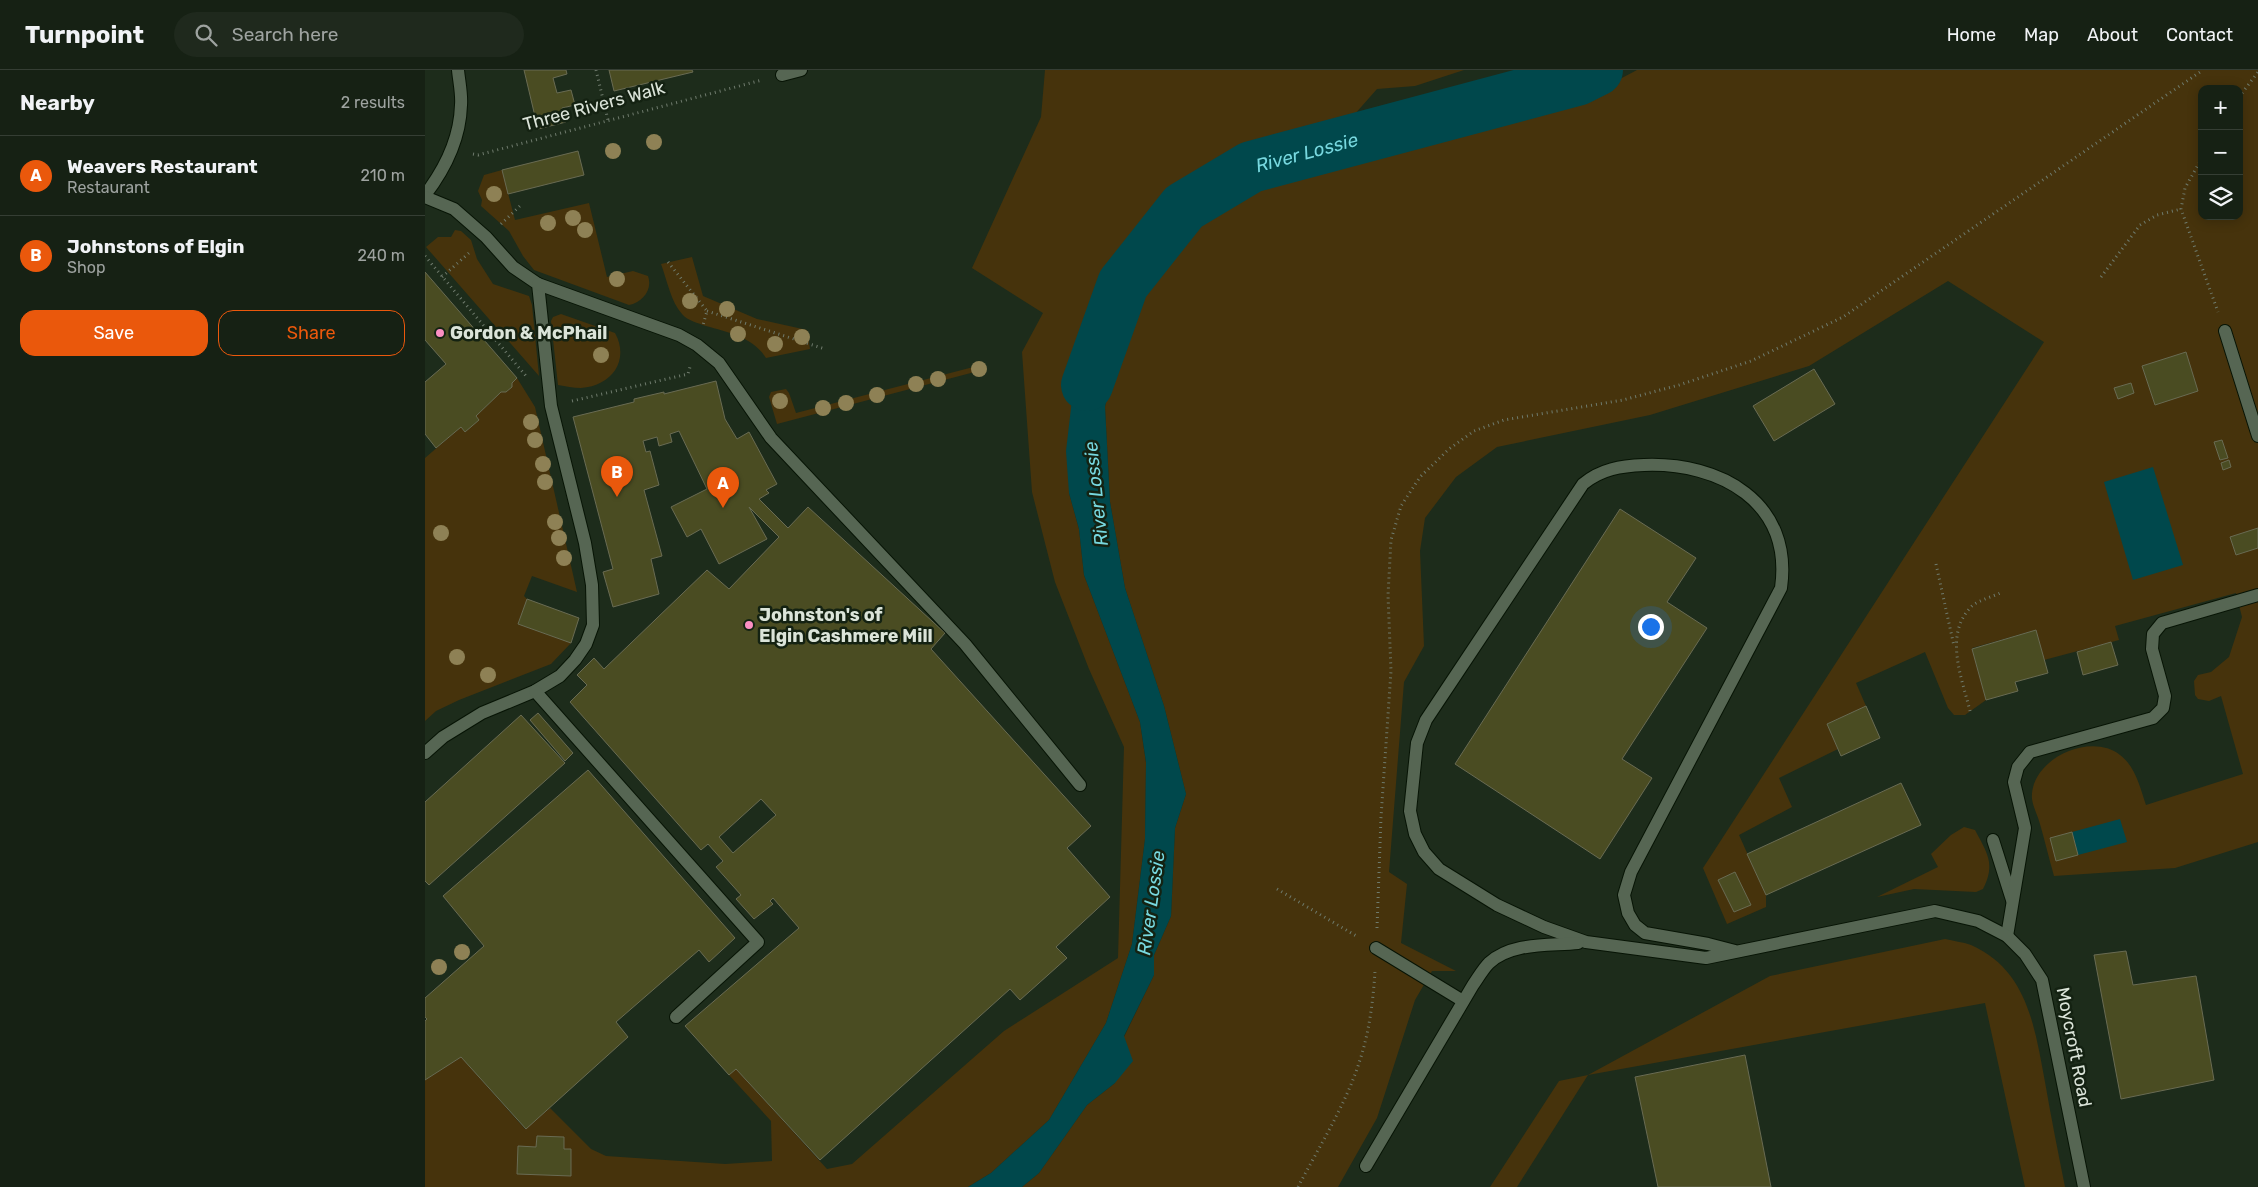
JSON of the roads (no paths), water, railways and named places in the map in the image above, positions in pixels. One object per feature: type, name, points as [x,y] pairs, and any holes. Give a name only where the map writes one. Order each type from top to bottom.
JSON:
[{"type":"street","points":[[458,70],[461,105],[452,150],[441,175],[425,196],[455,209],[486,237],[505,261],[538,284],[656,325],[679,335],[697,345],[719,363],[771,438],[965,644],[1080,785]]},
{"type":"street","points":[[782,75],[801,70]]},
{"type":"street","points":[[425,753],[443,737],[482,713],[535,691],[560,676],[575,660],[586,644],[593,625],[592,585],[585,543],[551,406],[538,284]]},
{"type":"street","points":[[2225,331],[2258,436]]},
{"type":"street","points":[[1586,942],[1565,936],[1497,905],[1439,869],[1424,852],[1415,834],[1410,811],[1417,743],[1426,720],[1583,484],[1603,471],[1630,466],[1659,465],[1718,475],[1757,503],[1770,519],[1778,537],[1783,571],[1781,588],[1631,872],[1624,896],[1628,913],[1635,925],[1645,933],[1708,944],[1735,951]]},
{"type":"street","points":[[2007,936],[2025,828],[2014,782],[2018,767],[2030,752],[2153,718],[2163,708],[2165,696],[2152,649],[2153,634],[2162,623],[2258,595]]},
{"type":"street","points":[[535,691],[758,942],[676,1017]]},
{"type":"street","points":[[1993,840],[2013,903]]},
{"type":"street","name":"Moycroft Road","points":[[1586,942],[1706,958],[1935,912],[1978,921],[2007,936],[2025,954],[2042,980],[2084,1187]]},
{"type":"street","points":[[1366,1166],[1463,1001],[1487,965],[1499,955],[1515,948],[1586,942]]},
{"type":"street","points":[[1376,948],[1463,1001]]},
{"type":"water","points":[[1097,303],[1120,328],[1105,407],[1110,502],[1125,588],[1164,706],[1186,794],[1175,828],[1171,916],[1154,955],[1154,975],[1124,1036],[1133,1061],[1115,1083],[1087,1105],[1039,1173],[1022,1187],[968,1187],[991,1173],[1049,1120],[1106,1023],[1132,944],[1145,839],[1146,762],[1140,722],[1084,575],[1079,529],[1069,493],[1066,451],[1079,339]]},
{"type":"water","points":[[2153,467],[2183,565],[2133,580],[2104,482]]},
{"type":"water","points":[[2120,819],[2127,842],[2078,855],[2072,832]]},
{"type":"waterway","name":"River Lossie","points":[[1087,385],[1123,284],[1184,207],[1251,167],[1577,80],[1597,70]]},
{"type":"place","name":"Gordon & McPhail","points":[[440,333]]},
{"type":"place","name":"Johnstons of Elgin","points":[[617,497]]},
{"type":"place","name":"Weavers Restaurant","points":[[723,508]]},
{"type":"place","name":"Johnston's of Elgin Cashmere Mill","points":[[749,625]]}]
